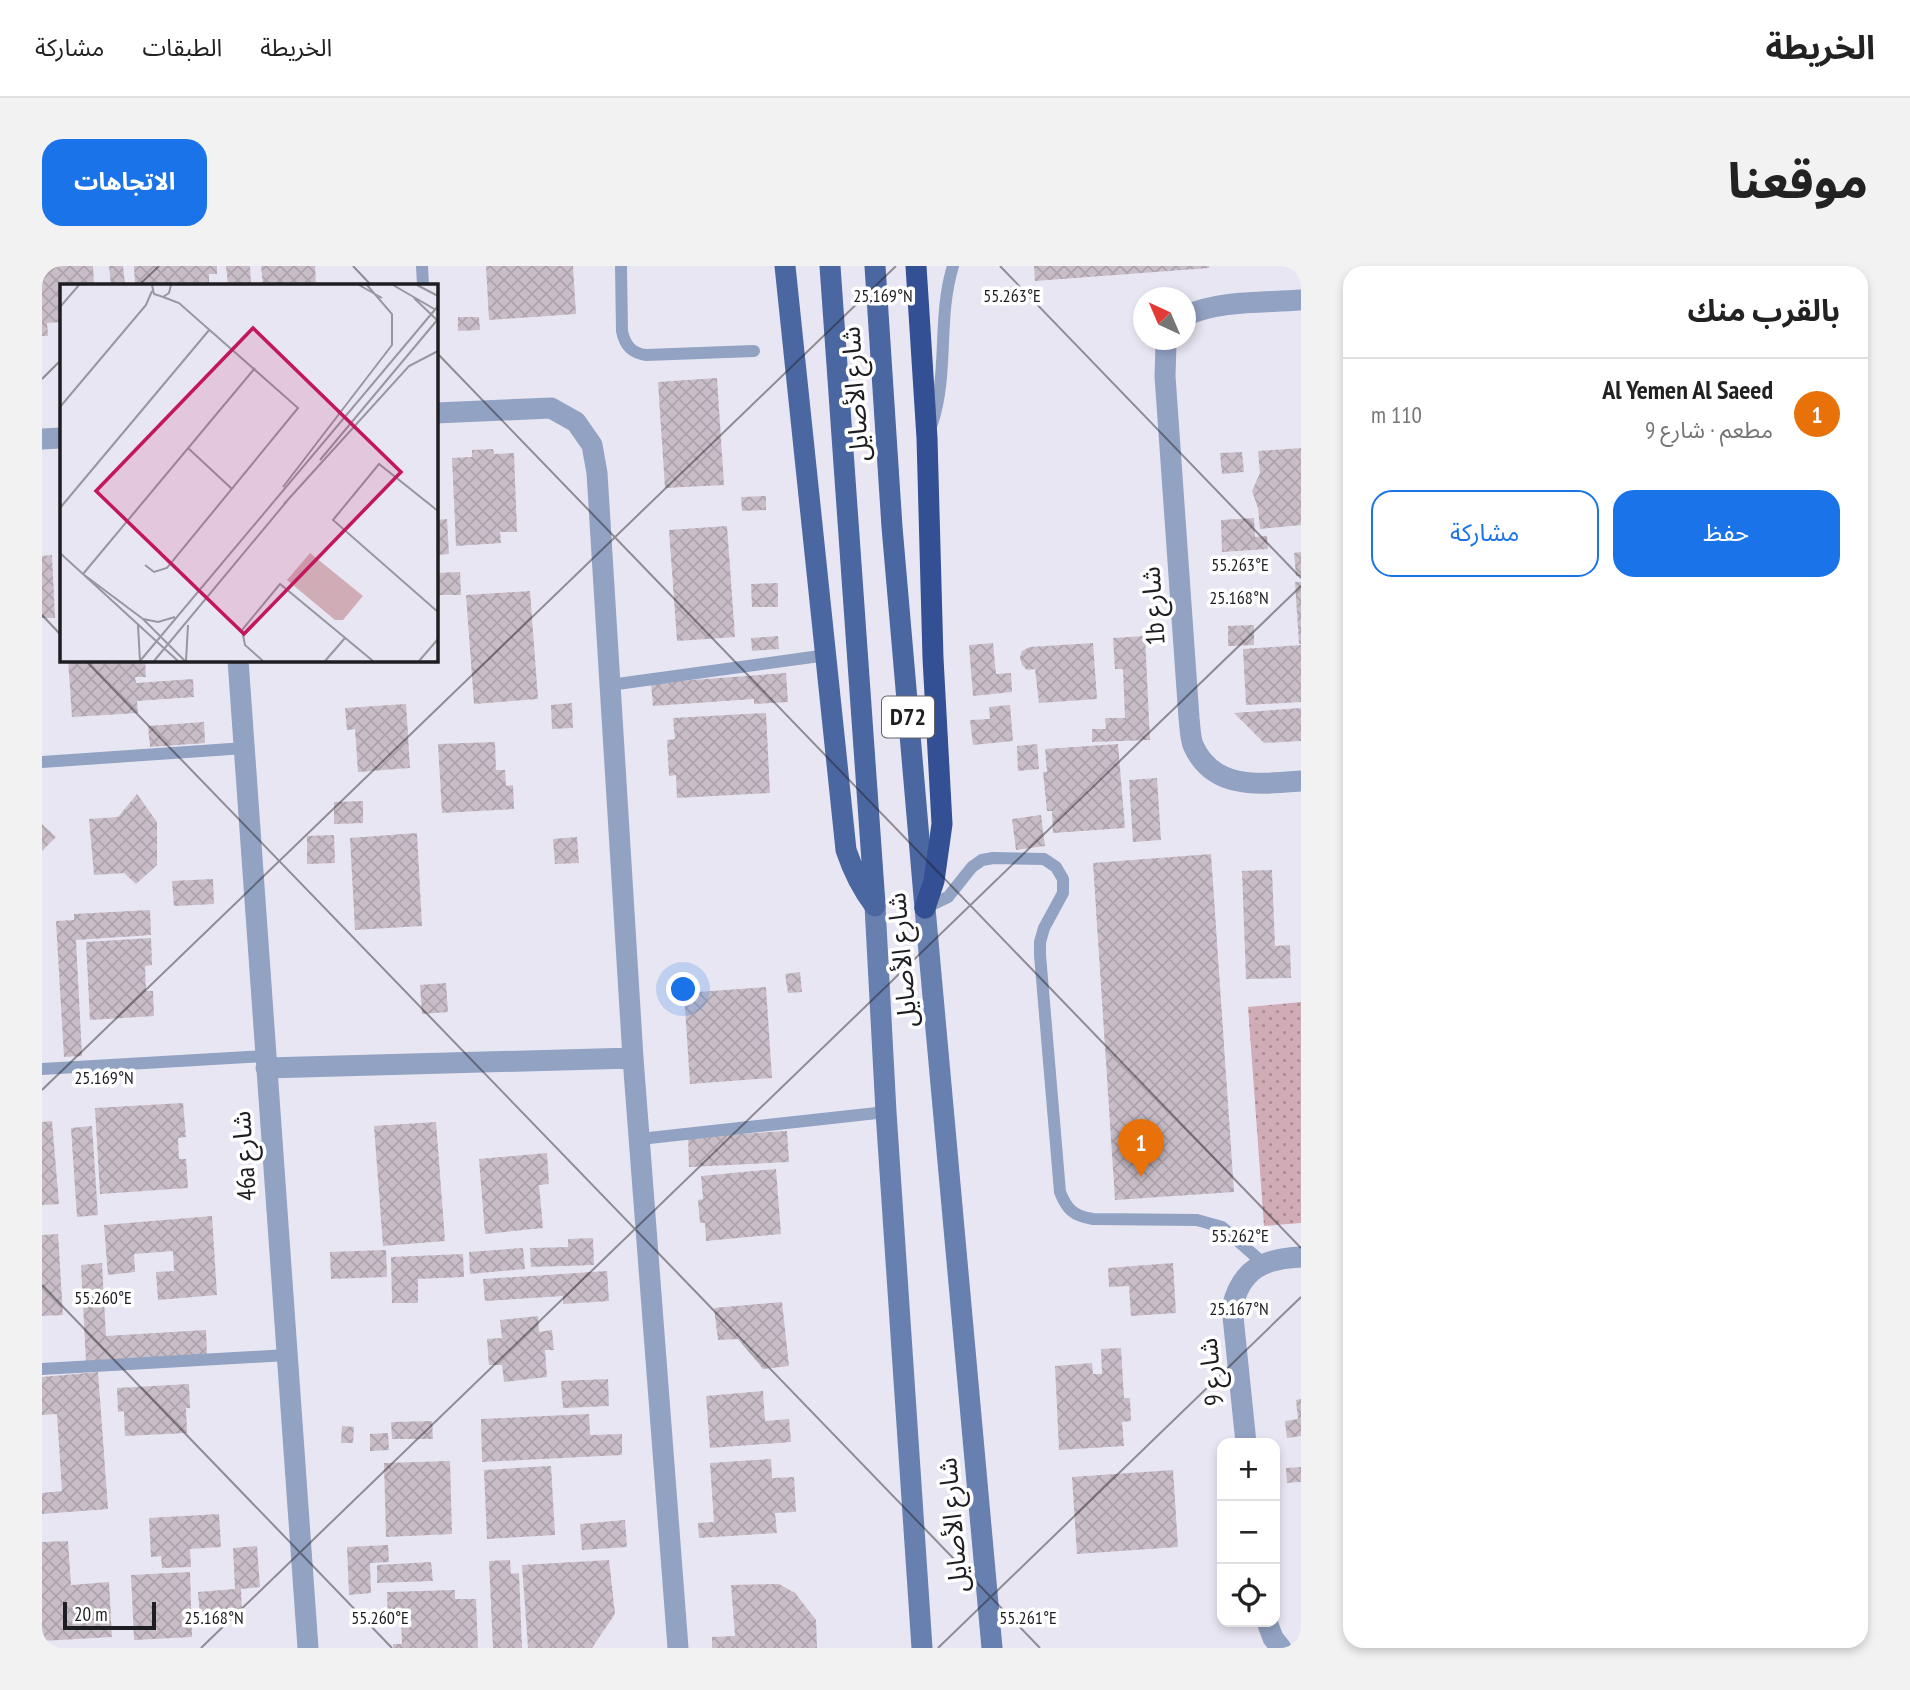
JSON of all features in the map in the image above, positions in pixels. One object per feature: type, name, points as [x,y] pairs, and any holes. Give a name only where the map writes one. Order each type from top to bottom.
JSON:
[{"type":"highway","points":[[916,266],[927,438],[933,658],[942,824],[934,881],[925,908]]},
{"type":"main road","points":[[785,266],[846,850],[862,890],[875,906]]},
{"type":"main road","name":"شارع الأصايل","points":[[830,266],[875,906],[922,1648]]},
{"type":"main road","name":"شارع الأصايل","points":[[875,266],[892,527],[992,1648]]},
{"type":"street","points":[[1196,311],[1301,300]]},
{"type":"street","name":"1b شارع","points":[[1167,350],[1165,376],[1193,745],[1209,768],[1233,782],[1261,784],[1301,781]]},
{"type":"street","points":[[438,414],[551,408],[576,422],[592,445],[597,473],[634,1058],[678,1648]]},
{"type":"street","points":[[42,439],[60,438]]},
{"type":"street","name":"46a شارع","points":[[238,662],[308,1648]]},
{"type":"street","points":[[265,1062],[634,1058]]},
{"type":"street","points":[[1263,1263],[1301,1257]]},
{"type":"street","name":"شارع 9","points":[[1245,1438],[1232,1307],[1237,1288],[1248,1273],[1263,1263]]},
{"type":"street","points":[[1269,1627],[1281,1648]]},
{"type":"lane","points":[[422,266],[423,284]]},
{"type":"lane","points":[[621,266],[622,331],[624,341],[637,354],[754,351]]},
{"type":"lane","points":[[927,438],[940,390],[944,311],[953,266]]},
{"type":"lane","points":[[610,685],[827,655]]},
{"type":"lane","points":[[42,762],[245,748]]},
{"type":"lane","points":[[925,908],[948,897],[972,867],[982,860],[1030,857],[1044,859],[1056,867],[1063,879],[1063,893],[1044,929],[1040,956],[1060,1192],[1065,1207],[1078,1217],[1093,1220],[1198,1220],[1222,1227],[1263,1263]]},
{"type":"lane","points":[[42,1069],[265,1062]]},
{"type":"lane","points":[[640,1139],[886,1111]]},
{"type":"lane","points":[[42,1369],[287,1355]]},
{"type":"shaded area","points":[[1301,1002],[1301,1223],[1264,1226],[1248,1007]]},
{"type":"building","points":[[42,266],[93,266],[94,284],[60,284],[60,322],[47,323],[48,336],[42,336]]},
{"type":"building","points":[[109,266],[123,266],[125,284],[111,284]]},
{"type":"building","points":[[134,266],[217,266],[217,274],[209,274],[209,284],[135,284]]},
{"type":"building","points":[[226,266],[250,266],[251,284],[228,284]]},
{"type":"building","points":[[261,266],[315,266],[316,284],[263,284]]},
{"type":"building","points":[[486,266],[573,266],[576,314],[489,320]]},
{"type":"building","points":[[1034,266],[1209,266],[1209,268],[1035,281]]},
{"type":"building","points":[[458,317],[479,317],[480,330],[458,331]]},
{"type":"building","points":[[717,378],[724,485],[665,488],[658,382]]},
{"type":"building","points":[[1301,448],[1301,525],[1260,529],[1258,508],[1252,491],[1260,473],[1258,451]]},
{"type":"building","points":[[493,449],[494,454],[514,453],[517,532],[500,532],[501,543],[456,546],[452,458],[472,457],[472,450]]},
{"type":"building","points":[[1242,452],[1244,472],[1222,474],[1220,453]]},
{"type":"building","points":[[766,496],[766,510],[742,511],[741,497]]},
{"type":"building","points":[[1254,518],[1255,537],[1267,536],[1268,549],[1222,552],[1221,520]]},
{"type":"building","points":[[447,519],[449,554],[438,555],[438,520]]},
{"type":"building","points":[[727,526],[735,637],[677,641],[669,530]]},
{"type":"building","points":[[1301,552],[1301,576],[1296,576],[1294,553]]},
{"type":"building","points":[[52,555],[55,618],[42,618],[42,556]]},
{"type":"building","points":[[460,572],[461,595],[438,595],[438,573]]},
{"type":"building","points":[[1295,582],[1301,582],[1301,644],[1299,644]]},
{"type":"building","points":[[778,583],[778,607],[752,607],[751,584]]},
{"type":"building","points":[[530,591],[538,699],[474,704],[466,595]]},
{"type":"building","points":[[1254,625],[1254,645],[1228,646],[1228,626]]},
{"type":"building","points":[[778,636],[779,649],[752,651],[751,638]]},
{"type":"building","points":[[1145,636],[1150,740],[1092,742],[1092,729],[1106,729],[1105,718],[1125,718],[1123,669],[1115,669],[1113,638]]},
{"type":"building","points":[[993,643],[996,674],[1011,673],[1012,692],[973,696],[969,645]]},
{"type":"building","points":[[1093,643],[1097,699],[1039,703],[1035,669],[1027,670],[1022,665],[1022,651],[1030,647]]},
{"type":"building","points":[[1301,645],[1301,702],[1246,705],[1243,649]]},
{"type":"building","points":[[68,662],[145,662],[146,677],[135,677],[136,683],[193,679],[194,697],[137,701],[138,713],[72,717]]},
{"type":"building","points":[[786,673],[788,702],[754,704],[754,699],[653,706],[651,683]]},
{"type":"building","points":[[572,703],[573,728],[552,729],[551,705]]},
{"type":"building","points":[[406,704],[410,768],[358,772],[355,729],[347,730],[345,708]]},
{"type":"building","points":[[1010,705],[1013,741],[973,745],[970,720],[990,719],[989,707]]},
{"type":"building","points":[[1301,708],[1301,741],[1264,743],[1234,713]]},
{"type":"building","points":[[766,713],[770,793],[677,798],[676,775],[669,776],[667,740],[675,739],[673,718]]},
{"type":"building","points":[[204,722],[205,743],[150,747],[148,726]]},
{"type":"building","points":[[495,742],[496,770],[505,770],[506,786],[513,785],[514,809],[442,813],[438,744]]},
{"type":"building","points":[[1037,744],[1039,769],[1018,771],[1017,746]]},
{"type":"building","points":[[1118,744],[1125,828],[1053,833],[1052,811],[1047,811],[1043,772],[1047,772],[1045,749]]},
{"type":"building","points":[[1157,778],[1161,840],[1133,842],[1129,780]]},
{"type":"building","points":[[137,794],[157,822],[157,865],[136,884],[124,873],[94,875],[89,819],[118,817]]},
{"type":"building","points":[[363,801],[363,823],[334,824],[334,802]]},
{"type":"building","points":[[1041,815],[1045,846],[1016,850],[1012,819]]},
{"type":"building","points":[[42,824],[56,837],[42,851]]},
{"type":"building","points":[[417,833],[422,926],[355,930],[350,838]]},
{"type":"building","points":[[334,835],[335,863],[307,864],[307,836]]},
{"type":"building","points":[[577,837],[579,863],[555,864],[553,839]]},
{"type":"building","points":[[1211,854],[1234,1192],[1115,1200],[1093,863]]},
{"type":"building","points":[[1272,870],[1275,946],[1290,945],[1291,978],[1246,979],[1242,871]]},
{"type":"building","points":[[213,879],[214,904],[174,906],[172,881]]},
{"type":"building","points":[[150,910],[151,935],[76,940],[82,1056],[64,1057],[56,921],[74,920],[74,914]]},
{"type":"building","points":[[151,938],[152,965],[145,966],[146,991],[153,991],[154,1016],[90,1020],[86,942]]},
{"type":"building","points":[[800,972],[802,992],[788,993],[785,974]]},
{"type":"building","points":[[446,983],[448,1012],[422,1014],[420,985]]},
{"type":"building","points":[[766,987],[772,1078],[690,1084],[684,993]]},
{"type":"building","points":[[183,1103],[186,1137],[178,1138],[179,1159],[186,1159],[188,1188],[100,1194],[95,1108]]},
{"type":"building","points":[[52,1121],[59,1204],[42,1205],[42,1122]]},
{"type":"building","points":[[436,1122],[445,1241],[383,1246],[374,1126]]},
{"type":"building","points":[[92,1126],[98,1215],[77,1217],[71,1128]]},
{"type":"building","points":[[787,1131],[789,1162],[689,1167],[688,1137]]},
{"type":"building","points":[[547,1153],[549,1184],[539,1185],[543,1228],[485,1234],[479,1159]]},
{"type":"building","points":[[776,1169],[781,1234],[706,1241],[705,1223],[700,1223],[698,1200],[703,1199],[701,1176]]},
{"type":"building","points":[[212,1216],[217,1295],[158,1300],[156,1272],[174,1271],[173,1251],[134,1254],[135,1272],[108,1275],[104,1225]]},
{"type":"building","points":[[58,1234],[63,1315],[42,1316],[42,1235]]},
{"type":"building","points":[[593,1238],[594,1265],[531,1267],[530,1248],[568,1247],[568,1239]]},
{"type":"building","points":[[523,1248],[525,1269],[470,1274],[469,1252]]},
{"type":"building","points":[[386,1250],[387,1277],[331,1279],[330,1252]]},
{"type":"building","points":[[463,1254],[464,1277],[418,1279],[418,1303],[392,1303],[391,1257]]},
{"type":"building","points":[[102,1263],[106,1336],[206,1330],[207,1355],[86,1362],[81,1265]]},
{"type":"building","points":[[1173,1263],[1176,1313],[1131,1316],[1129,1286],[1109,1287],[1108,1268]]},
{"type":"building","points":[[607,1271],[609,1301],[563,1304],[563,1296],[485,1301],[483,1279]]},
{"type":"building","points":[[782,1302],[789,1366],[763,1369],[738,1339],[718,1340],[714,1308]]},
{"type":"building","points":[[538,1316],[539,1332],[552,1330],[554,1350],[545,1350],[547,1377],[504,1382],[502,1365],[489,1365],[487,1339],[502,1338],[500,1320]]},
{"type":"building","points":[[1121,1348],[1124,1398],[1130,1398],[1131,1421],[1122,1422],[1124,1446],[1059,1450],[1055,1366],[1092,1363],[1093,1374],[1102,1374],[1101,1349]]},
{"type":"building","points":[[98,1372],[108,1509],[42,1514],[42,1493],[62,1491],[57,1414],[42,1415],[42,1377]]},
{"type":"building","points":[[608,1379],[609,1406],[563,1408],[561,1381]]},
{"type":"building","points":[[189,1384],[187,1433],[125,1436],[124,1411],[118,1412],[117,1388]]},
{"type":"building","points":[[763,1391],[765,1421],[789,1419],[791,1442],[710,1448],[706,1396]]},
{"type":"building","points":[[1301,1399],[1301,1436],[1287,1438],[1285,1421],[1298,1419],[1296,1400]]},
{"type":"building","points":[[589,1414],[590,1435],[622,1434],[622,1455],[482,1462],[481,1419]]},
{"type":"building","points":[[432,1421],[433,1439],[392,1439],[391,1422]]},
{"type":"building","points":[[342,1426],[354,1427],[353,1443],[341,1443]]},
{"type":"building","points":[[388,1433],[389,1450],[370,1451],[370,1434]]},
{"type":"building","points":[[771,1459],[772,1478],[794,1477],[796,1512],[775,1513],[777,1533],[699,1538],[698,1523],[714,1522],[710,1463]]},
{"type":"building","points":[[450,1461],[452,1534],[386,1537],[384,1463]]},
{"type":"building","points":[[551,1466],[555,1535],[487,1539],[484,1470]]},
{"type":"building","points":[[1301,1467],[1301,1482],[1287,1483],[1286,1468]]},
{"type":"building","points":[[1173,1470],[1178,1547],[1077,1554],[1072,1477]]},
{"type":"building","points":[[219,1514],[221,1547],[190,1549],[191,1567],[162,1568],[161,1556],[151,1557],[149,1518]]},
{"type":"building","points":[[625,1520],[627,1547],[582,1550],[580,1524]]},
{"type":"building","points":[[68,1541],[71,1585],[109,1582],[112,1637],[42,1641],[42,1542]]},
{"type":"building","points":[[388,1545],[389,1562],[370,1563],[371,1593],[349,1595],[347,1547]]},
{"type":"building","points":[[257,1546],[260,1587],[241,1589],[242,1613],[200,1616],[198,1592],[235,1589],[233,1548]]},
{"type":"building","points":[[510,1560],[511,1574],[519,1573],[522,1648],[493,1648],[489,1561]]},
{"type":"building","points":[[609,1560],[615,1614],[592,1648],[528,1648],[522,1565]]},
{"type":"building","points":[[431,1562],[433,1581],[377,1583],[377,1565]]},
{"type":"building","points":[[190,1572],[192,1637],[134,1640],[131,1575]]},
{"type":"building","points":[[779,1584],[795,1593],[816,1620],[817,1648],[712,1648],[712,1637],[735,1636],[731,1585]]},
{"type":"building","points":[[455,1590],[455,1599],[476,1599],[478,1648],[393,1648],[393,1644],[402,1644],[401,1619],[388,1619],[387,1592]]},
{"type":"place","name":"Al Yemen Al Saeed","points":[[1141,1177]]}]
